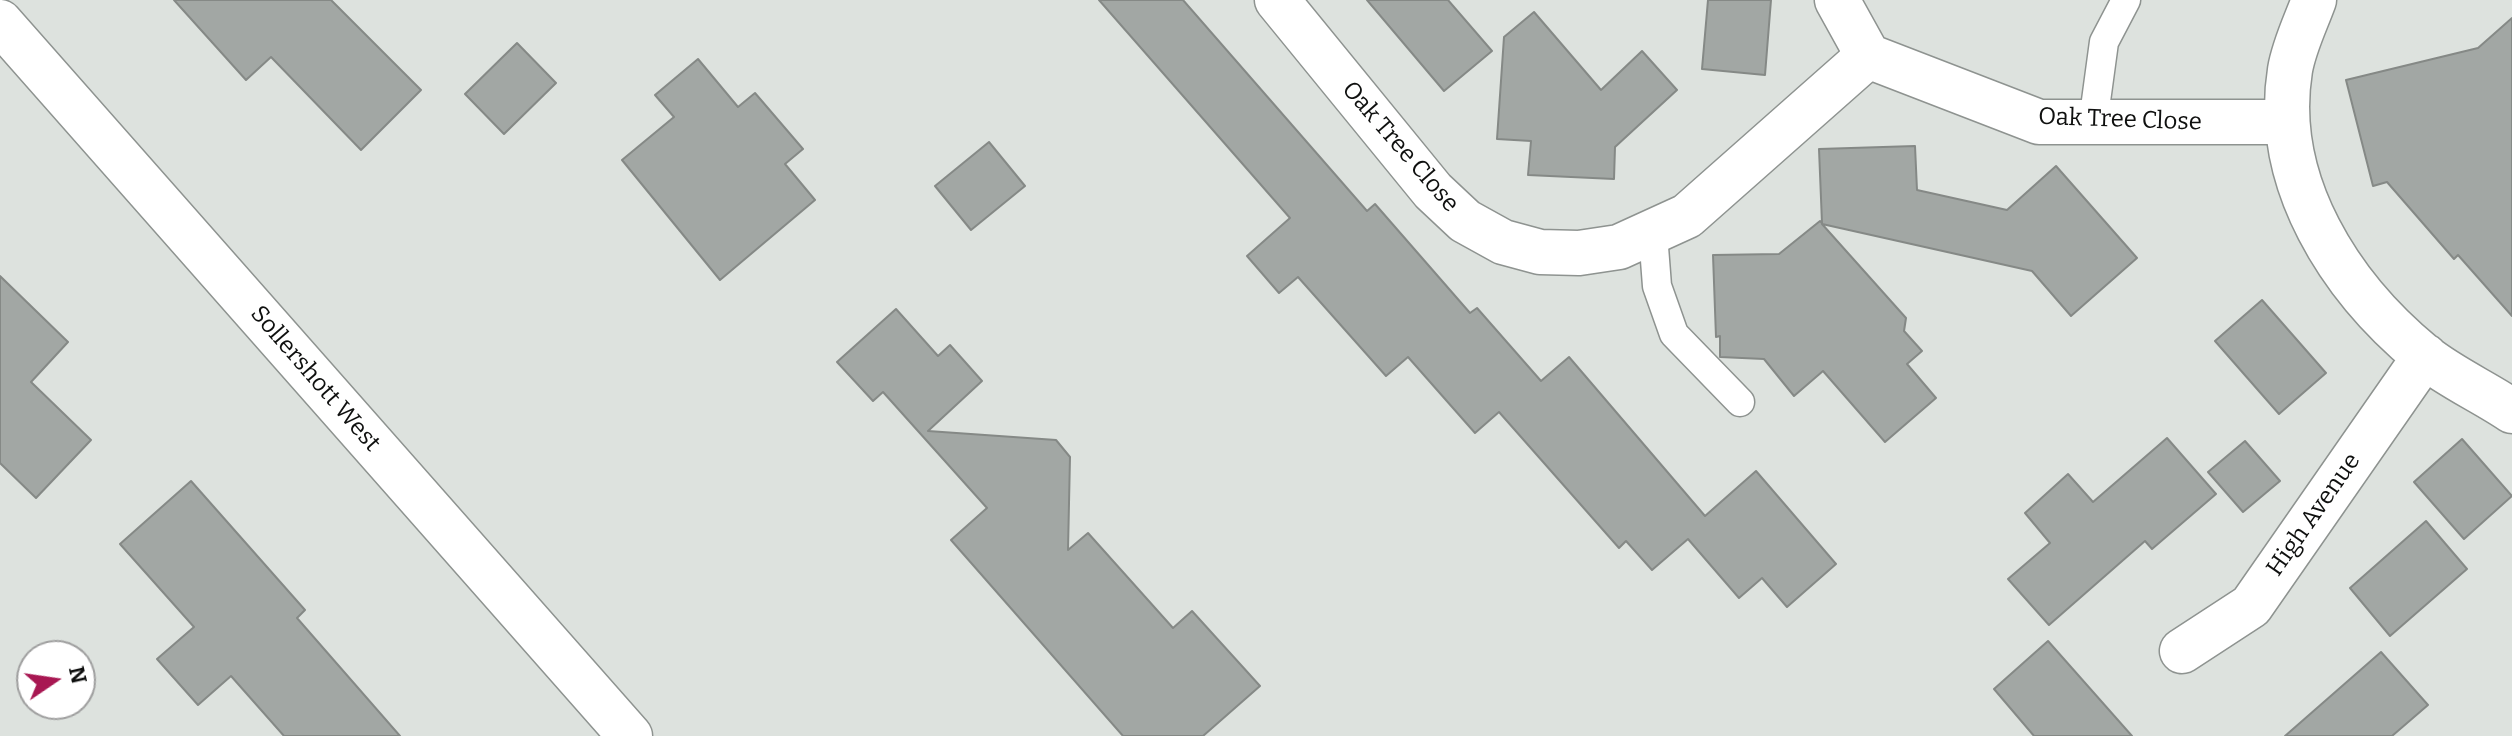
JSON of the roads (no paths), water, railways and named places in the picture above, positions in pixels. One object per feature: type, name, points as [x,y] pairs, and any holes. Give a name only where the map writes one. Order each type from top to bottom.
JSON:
[{"type":"street","name":"Oak Tree Close","points":[[1277,0],[1433,191],[1465,221],[1503,242],[1540,252],[1579,253],[1619,247],[1653,234],[1696,208],[1868,56],[2039,122],[2287,122]]},
{"type":"street","points":[[1837,0],[1868,56]]},
{"type":"street","points":[[2314,0],[2290,68],[2287,122],[2298,179],[2317,230],[2348,280],[2425,356],[2512,411]]},
{"type":"street","name":"Sollershott West","points":[[0,22],[630,736]]},
{"type":"street","name":"High Avenue","points":[[2182,651],[2251,606],[2425,356]]},
{"type":"lane","points":[[2093,123],[2104,42],[2126,0]]},
{"type":"lane","points":[[1653,234],[1657,286],[1674,334],[1740,402]]}]
